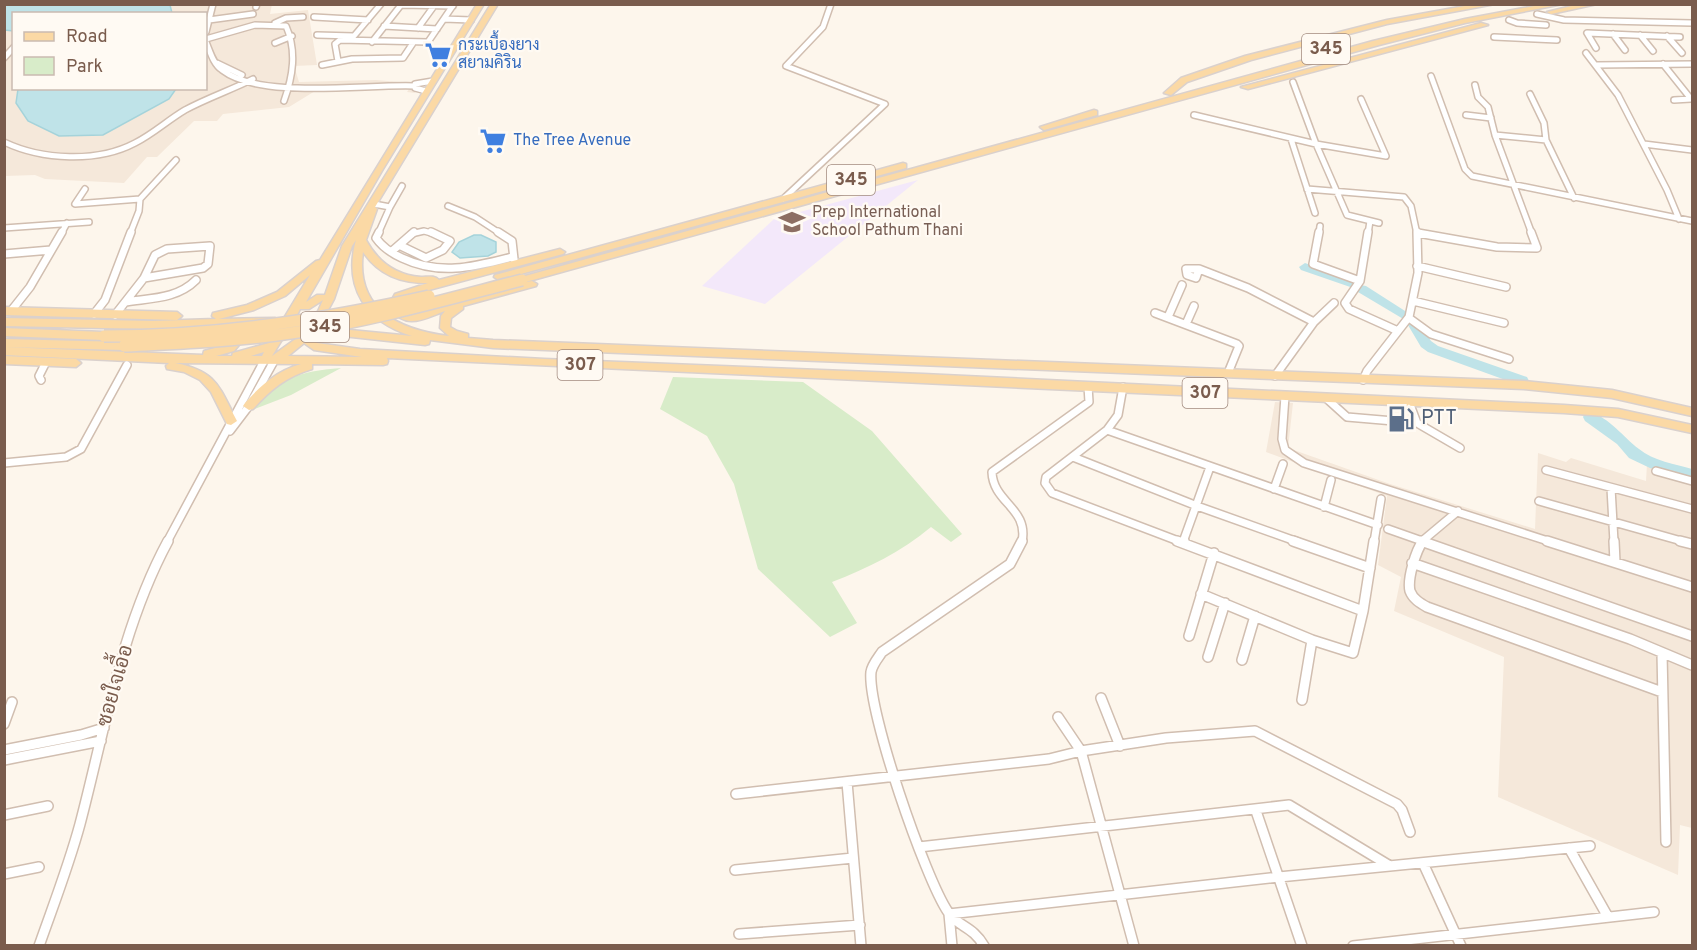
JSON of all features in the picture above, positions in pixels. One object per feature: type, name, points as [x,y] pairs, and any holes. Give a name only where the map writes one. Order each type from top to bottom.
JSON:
[{"type":"main road","points":[[444,358],[320,348],[309,343],[299,327],[301,301],[432,81],[481,4]]},
{"type":"main road","points":[[492,342],[435,337],[404,330],[385,321],[364,299],[356,269],[360,239],[373,207],[426,114],[495,4]]},
{"type":"main road","points":[[1168,93],[1184,80],[1248,58],[1363,27],[1460,16],[1492,4]]},
{"type":"main road","name":"345","points":[[4,343],[124,346],[229,340],[324,328],[382,316],[693,234],[999,148],[1150,102],[1168,93],[1377,35],[1526,4]]},
{"type":"main road","name":"345","points":[[4,332],[104,336],[193,333],[296,324],[375,308],[500,278],[990,142],[1150,102],[1205,93],[1460,16],[1560,4]]},
{"type":"main road","points":[[1205,93],[1275,81],[1473,28],[1594,4]]},
{"type":"main road","points":[[1544,7],[1572,8]]},
{"type":"main road","points":[[224,359],[271,356],[299,327],[321,297],[362,220],[373,207]]},
{"type":"main road","points":[[693,234],[652,251],[413,319],[407,318],[393,307],[394,301],[405,293],[514,260],[713,218]]},
{"type":"main road","points":[[360,239],[370,258],[386,272],[424,280],[461,277]]},
{"type":"main road","points":[[153,325],[213,317],[250,308],[281,294],[325,258]]},
{"type":"main road","points":[[4,360],[45,358],[224,359],[271,356],[335,285],[335,274]]},
{"type":"main road","points":[[301,301],[300,304],[305,307],[321,297]]},
{"type":"main road","points":[[473,301],[456,308],[446,316],[445,328],[453,334],[492,342]]},
{"type":"main road","points":[[8,311],[213,317]]},
{"type":"main road","points":[[234,321],[249,324],[260,330],[271,356]]},
{"type":"main road","points":[[153,365],[220,351],[237,343],[244,330],[243,326],[234,321]]},
{"type":"main road","name":"345","points":[[4,322],[153,325],[269,321],[299,327]]},
{"type":"main road","name":"307","points":[[299,327],[315,335],[350,335],[421,341],[492,342],[1557,387],[1612,394],[1692,412]]},
{"type":"main road","points":[[421,341],[414,348],[425,356]]},
{"type":"main road","points":[[4,351],[45,358],[109,364],[186,368],[202,373],[222,400],[231,421]]},
{"type":"main road","name":"307","points":[[271,356],[336,362],[444,358],[1123,387],[1600,411],[1643,417],[1692,429]]},
{"type":"main road","points":[[249,406],[269,384],[283,374],[298,368],[336,362]]},
{"type":"main road","points":[[1185,372],[1201,383],[1200,389],[1191,392]]},
{"type":"main road","points":[[1228,373],[1226,384],[1238,394]]},
{"type":"street","points":[[207,28],[213,4]]},
{"type":"street","points":[[317,35],[352,37],[381,4]]},
{"type":"street","points":[[372,42],[401,4],[453,5]]},
{"type":"street","points":[[783,199],[885,104],[786,66],[822,27],[831,4]]},
{"type":"street","points":[[338,61],[336,42],[428,42],[453,5]]},
{"type":"street","points":[[418,28],[434,6]]},
{"type":"street","points":[[209,20],[253,14]]},
{"type":"street","points":[[1537,14],[1564,20],[1692,23]]},
{"type":"street","points":[[1494,38],[1557,40],[1537,14]]},
{"type":"street","points":[[273,24],[286,18],[303,16]]},
{"type":"street","points":[[314,17],[368,20]]},
{"type":"street","points":[[445,18],[472,19]]},
{"type":"street","points":[[1509,20],[1517,23],[1546,25]]},
{"type":"street","points":[[1585,21],[1598,33]]},
{"type":"street","points":[[1613,21],[1623,34]]},
{"type":"street","points":[[207,42],[252,26],[273,24],[286,26],[292,36],[294,47],[290,84],[284,102]]},
{"type":"street","points":[[384,26],[437,29]]},
{"type":"street","points":[[1619,29],[1680,37]]},
{"type":"street","points":[[1596,48],[1586,35],[1587,33],[1639,33]]},
{"type":"street","points":[[1639,33],[1653,51]]},
{"type":"street","points":[[1613,34],[1625,50]]},
{"type":"street","points":[[275,43],[292,36]]},
{"type":"street","points":[[1667,36],[1682,53]]},
{"type":"street","points":[[322,65],[338,61],[403,58],[413,43]]},
{"type":"street","points":[[207,44],[217,66],[228,75],[250,81],[290,84],[415,85],[432,81]]},
{"type":"street","points":[[1586,53],[1618,95],[1679,219]]},
{"type":"street","points":[[1596,64],[1692,64]]},
{"type":"street","points":[[1663,64],[1691,99],[1674,100]]},
{"type":"street","points":[[1431,76],[1467,172],[1472,176],[1692,222]]},
{"type":"street","points":[[4,142],[15,147],[50,154],[85,155],[114,152],[134,144],[186,110],[250,81]]},
{"type":"street","points":[[1293,82],[1316,144],[1347,215],[1379,223]]},
{"type":"street","points":[[415,85],[426,91]]},
{"type":"street","points":[[1418,233],[1537,248],[1496,135],[1488,106],[1478,97],[1475,85]]},
{"type":"street","points":[[1530,94],[1544,123],[1546,140],[1574,198]]},
{"type":"street","points":[[1194,115],[1291,139],[1387,156],[1360,99]]},
{"type":"street","points":[[1466,115],[1491,118]]},
{"type":"street","points":[[1496,135],[1546,140]]},
{"type":"street","points":[[1291,139],[1315,213]]},
{"type":"street","points":[[1644,144],[1692,150]]},
{"type":"street","points":[[4,152],[15,147]]},
{"type":"street","points":[[94,314],[105,300],[139,211],[140,199],[176,160]]},
{"type":"street","points":[[402,186],[376,238],[380,246],[428,270],[448,270],[514,260],[512,241],[475,217],[448,206]]},
{"type":"street","points":[[85,189],[75,204],[140,199]]},
{"type":"street","points":[[1307,189],[1404,197],[1414,217],[1418,233],[1417,266],[1409,318],[1366,371],[1363,380]]},
{"type":"street","points":[[373,207],[390,207]]},
{"type":"street","points":[[1370,221],[1360,281],[1345,301],[1346,305],[1398,332]]},
{"type":"street","points":[[4,228],[89,222]]},
{"type":"street","points":[[8,311],[30,287],[67,223]]},
{"type":"street","points":[[1320,226],[1313,264],[1360,281]]},
{"type":"street","points":[[391,252],[401,246],[408,236],[427,230],[450,241],[444,250],[426,258],[416,266]]},
{"type":"street","points":[[115,315],[144,278],[152,260],[160,252],[167,249],[210,246],[208,264],[203,268],[144,278]]},
{"type":"street","points":[[401,246],[426,258]]},
{"type":"street","points":[[4,254],[51,250]]},
{"type":"street","points":[[1417,266],[1506,287]]},
{"type":"street","points":[[1199,268],[1274,300],[1314,322]]},
{"type":"street","points":[[126,302],[181,292],[190,288],[196,280]]},
{"type":"street","points":[[1168,317],[1182,285]]},
{"type":"street","points":[[1413,301],[1504,323]]},
{"type":"street","points":[[1275,376],[1314,322],[1334,303]]},
{"type":"street","points":[[1186,324],[1194,306]]},
{"type":"street","points":[[1155,313],[1238,344],[1228,373]]},
{"type":"street","points":[[1409,318],[1431,334],[1509,359]]},
{"type":"street","points":[[224,440],[249,406],[271,356]]},
{"type":"street","points":[[224,440],[231,421],[271,356]]},
{"type":"street","points":[[41,380],[39,376],[45,358]]},
{"type":"street","points":[[4,463],[66,458],[81,449],[127,365]]},
{"type":"street","points":[[952,945],[949,914],[919,847],[878,714],[871,686],[871,670],[882,652],[992,578],[1013,560],[1022,548],[1025,536],[1023,527],[1014,510],[993,485],[992,471],[1089,402],[1088,386]]},
{"type":"street","points":[[1123,387],[1118,415],[1107,430],[1046,477],[1045,483],[1052,493],[1363,610]]},
{"type":"street","points":[[1285,396],[1282,439],[1285,450],[1304,463],[1692,587]]},
{"type":"street","points":[[1326,398],[1347,417],[1416,423],[1460,448]]},
{"type":"street","points":[[1409,402],[1416,423]]},
{"type":"street","points":[[1107,430],[1378,525]]},
{"type":"street","name":"ซอยใจเอื้อ","points":[[39,945],[70,855],[138,604],[224,440]]},
{"type":"street","points":[[1073,457],[1197,506],[1370,568]]},
{"type":"street","points":[[1274,489],[1282,464]]},
{"type":"street","points":[[1184,543],[1210,466]]},
{"type":"street","points":[[1546,470],[1692,510]]},
{"type":"street","points":[[1656,471],[1692,480]]},
{"type":"street","points":[[1324,507],[1331,480]]},
{"type":"street","points":[[1611,488],[1615,562]]},
{"type":"street","points":[[1202,594],[1312,640],[1353,653],[1363,610],[1382,499]]},
{"type":"street","points":[[1539,501],[1692,544]]},
{"type":"street","points":[[1458,512],[1420,540],[1412,563],[1410,590],[1417,601],[1427,607],[1662,692]]},
{"type":"street","points":[[1388,529],[1692,636]]},
{"type":"street","points":[[1188,636],[1214,553]]},
{"type":"street","points":[[1412,563],[1630,639],[1692,665]]},
{"type":"street","points":[[1208,657],[1225,603]]},
{"type":"street","points":[[1242,660],[1255,616]]},
{"type":"street","points":[[1302,700],[1312,640]]},
{"type":"street","points":[[1662,653],[1666,842]]},
{"type":"street","points":[[1101,698],[1120,746]]},
{"type":"street","points":[[4,724],[12,702]]},
{"type":"street","points":[[1058,717],[1080,751],[1134,945]]},
{"type":"street","points":[[4,750],[81,735],[104,728]]},
{"type":"street","points":[[736,794],[1049,759],[1080,751],[1166,738],[1255,731],[1396,804],[1402,810],[1410,832]]},
{"type":"street","points":[[4,760],[101,741]]},
{"type":"street","points":[[848,782],[861,945]]},
{"type":"street","points":[[4,815],[48,806]]},
{"type":"street","points":[[919,847],[1293,807],[1390,866]]},
{"type":"street","points":[[1256,811],[1302,945]]},
{"type":"street","points":[[949,914],[1279,877],[1590,846]]},
{"type":"street","points":[[1569,848],[1608,917]]},
{"type":"street","points":[[735,870],[853,858]]},
{"type":"street","points":[[1423,863],[1461,945]]},
{"type":"street","points":[[4,874],[39,867]]},
{"type":"street","points":[[1353,945],[1654,912]]},
{"type":"street","points":[[949,914],[975,930],[984,945]]},
{"type":"street","points":[[739,934],[860,924]]},
{"type":"shaded area","points":[[272,4],[270,14],[308,10],[317,65],[294,66],[299,82],[376,80],[410,83],[423,81],[415,93],[407,92],[413,84],[320,88],[289,107],[223,114],[217,121],[194,121],[157,157],[147,157],[124,183],[45,179],[35,175],[5,176],[5,5]]},
{"type":"shaded area","points":[[918,180],[765,304],[702,286],[774,219]]},
{"type":"shaded area","points":[[1275,402],[1293,403],[1288,448],[1390,484],[1535,529],[1538,453],[1566,462],[1571,458],[1646,481],[1647,464],[1692,476],[1692,828],[1680,825],[1678,875],[1498,797],[1504,657],[1394,611],[1401,577],[1378,565],[1387,496],[1266,452]]},
{"type":"green space","points":[[341,368],[291,395],[252,410],[273,390],[291,378],[301,374]]},
{"type":"green space","points":[[673,377],[803,382],[872,431],[962,534],[951,542],[931,527],[884,559],[832,582],[857,623],[830,637],[758,569],[734,484],[707,436],[660,409]]},
{"type":"water","points":[[5,4],[170,5],[172,12],[12,12],[12,31],[5,30]]},
{"type":"water","points":[[18,90],[175,90],[169,99],[103,135],[59,136],[28,121],[16,103]]},
{"type":"water","points":[[474,235],[481,235],[496,242],[496,252],[488,256],[460,258],[452,252],[459,242]]},
{"type":"waterway","points":[[1305,267],[1354,285]]},
{"type":"waterway","points":[[1362,289],[1405,316]]},
{"type":"waterway","points":[[1411,321],[1426,344],[1433,349],[1522,381]]},
{"type":"waterway","points":[[1590,417],[1622,440],[1634,454],[1655,464],[1692,475]]},
{"type":"place","name":"กระเบื้องยาง สยามคิริน","points":[[438,55]]},
{"type":"place","name":"The Tree Avenue","points":[[493,141]]},
{"type":"place","name":"Prep International School Pathum Thani","points":[[792,222]]},
{"type":"place","name":"PTT","points":[[1401,419]]}]
